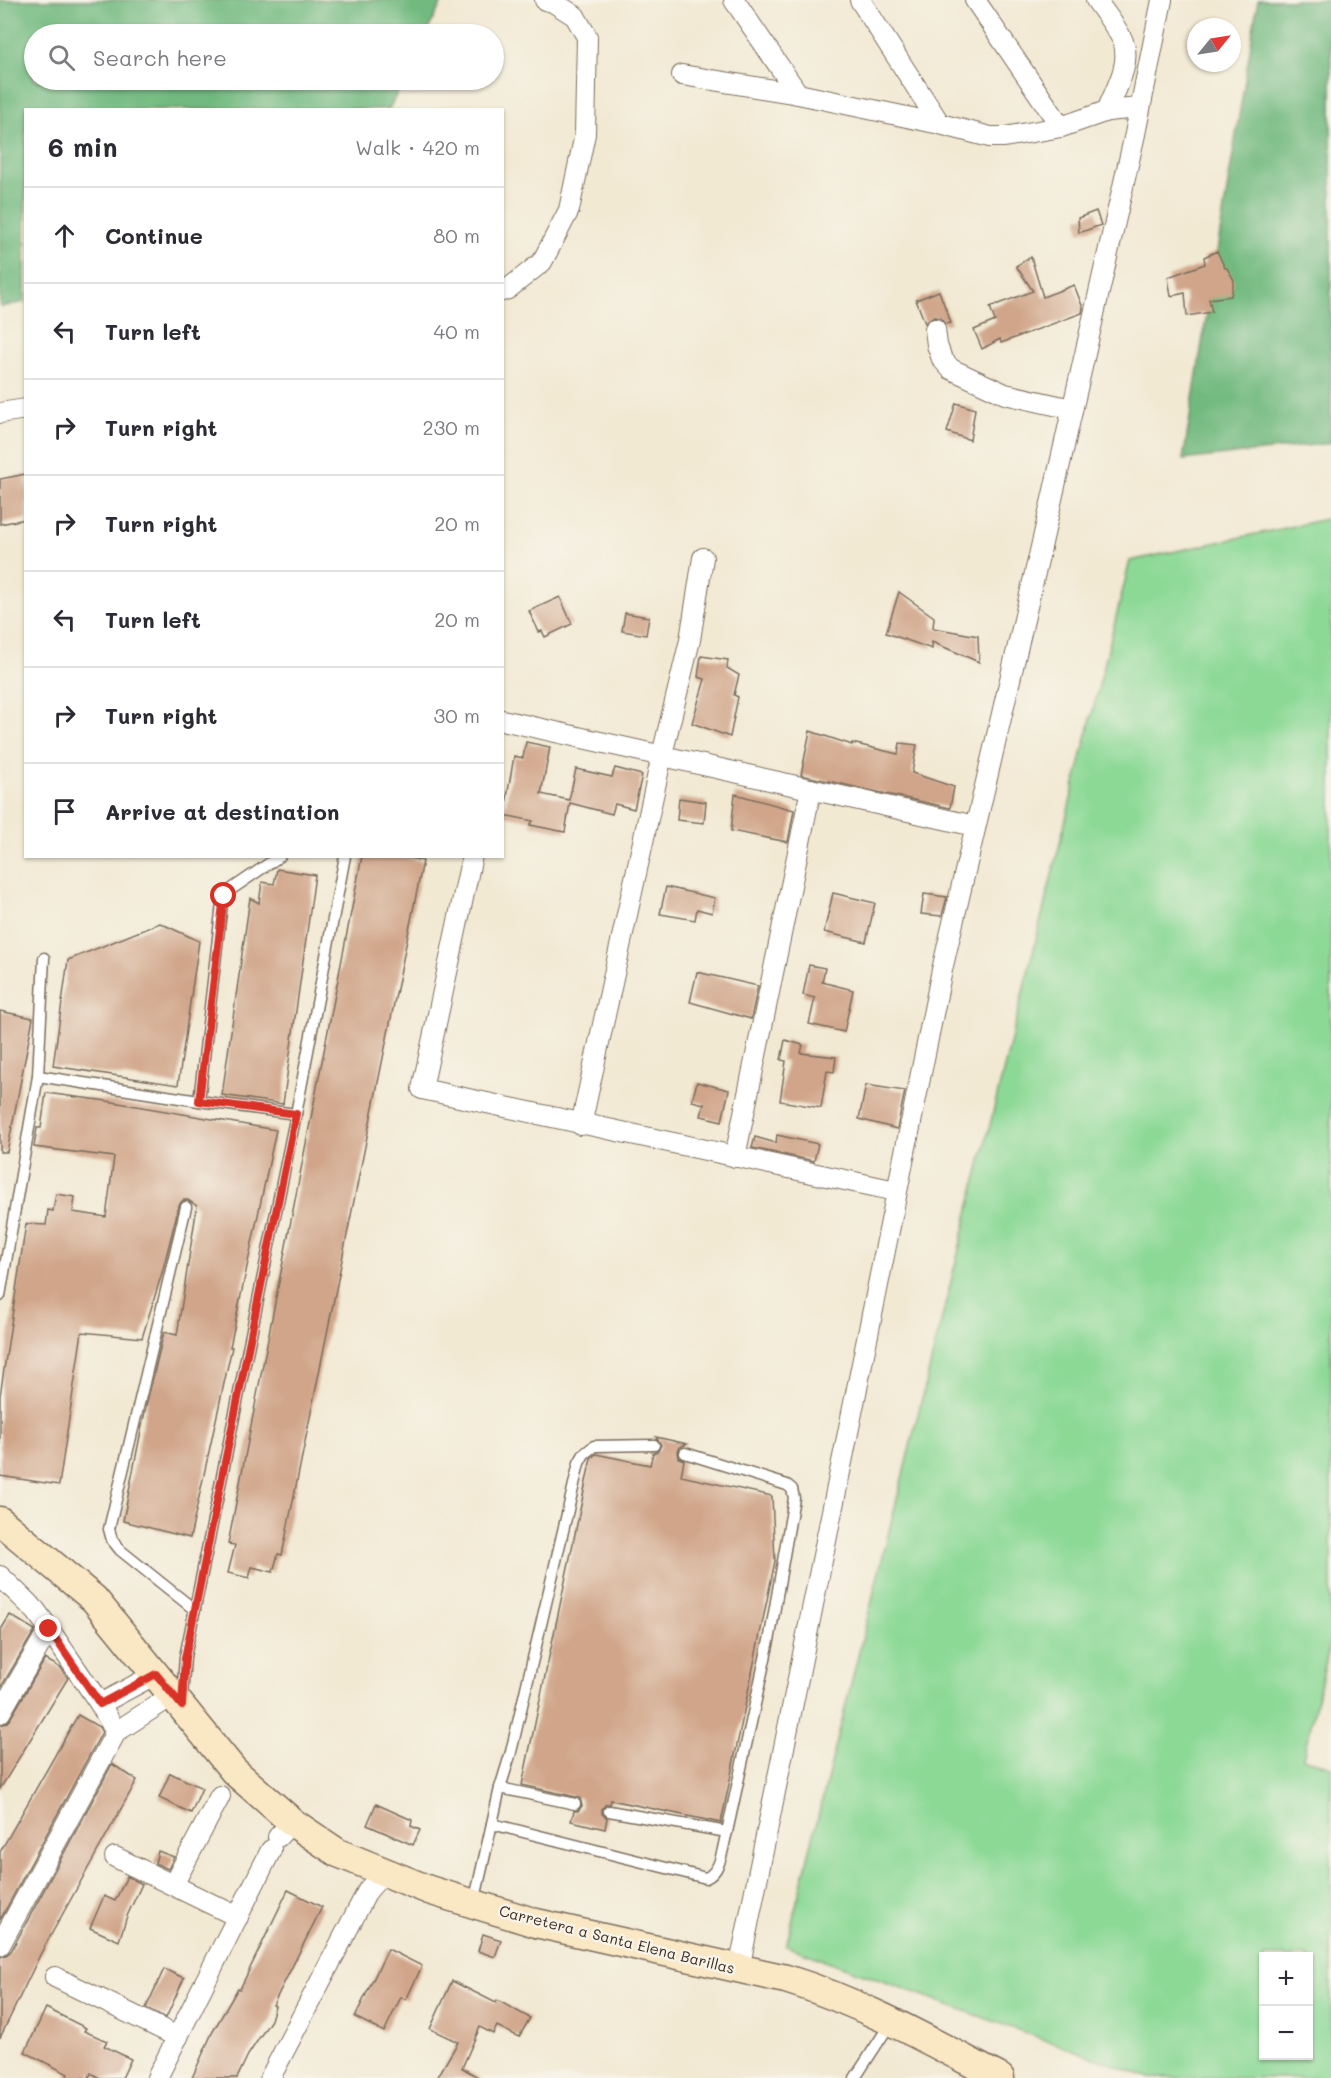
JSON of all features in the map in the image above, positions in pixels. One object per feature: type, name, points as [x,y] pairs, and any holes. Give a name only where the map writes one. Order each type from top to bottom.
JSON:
[{"type":"main road","name":"Carretera a Santa Elena Barillas","points":[[0,1521],[94,1599],[234,1771],[280,1836],[338,1853],[429,1890],[536,1923],[786,1979],[824,1991],[892,2021],[1000,2078]]},
{"type":"street","points":[[504,290],[543,262],[569,210],[585,134],[587,37],[575,16],[553,2],[545,0]]},
{"type":"street","points":[[734,0],[798,94]]},
{"type":"street","points":[[860,0],[940,124]]},
{"type":"street","points":[[975,0],[1061,127]]},
{"type":"street","points":[[1096,0],[1122,39],[1125,52],[1125,65],[1107,111]]},
{"type":"street","points":[[740,1969],[942,970],[1072,409],[1162,0]]},
{"type":"street","points":[[682,75],[798,94],[997,137],[1061,127],[1107,111],[1139,108]]},
{"type":"street","points":[[935,329],[937,345],[942,358],[951,369],[1005,394],[1072,409]]},
{"type":"street","points":[[0,413],[24,409]]},
{"type":"street","points":[[581,1125],[662,755],[690,640],[703,558]]},
{"type":"street","points":[[504,720],[975,826]]},
{"type":"street","points":[[735,1157],[812,789]]},
{"type":"street","points":[[472,858],[422,1089],[896,1191]]},
{"type":"street","points":[[0,1576],[36,1611],[100,1704],[116,1732]]},
{"type":"street","points":[[0,1713],[49,1629]]},
{"type":"street","points":[[100,1704],[170,1692]]},
{"type":"street","points":[[2,1938],[116,1732],[170,1692]]},
{"type":"street","points":[[173,1885],[220,1796]]},
{"type":"street","points":[[157,2078],[280,1836]]},
{"type":"street","points":[[116,1857],[238,1917]]},
{"type":"street","points":[[270,2078],[368,1890],[384,1872]]},
{"type":"street","points":[[55,1977],[178,2037]]},
{"type":"lane","points":[[199,1101],[224,896],[277,858]]},
{"type":"lane","points":[[170,1692],[185,1658],[296,1114],[345,858]]},
{"type":"lane","points":[[0,1296],[38,1076],[44,958]]},
{"type":"lane","points":[[38,1076],[296,1114]]},
{"type":"lane","points":[[186,1207],[109,1529],[112,1540],[120,1550],[195,1610]]},
{"type":"lane","points":[[474,1904],[579,1463],[584,1454],[594,1446],[654,1445]]},
{"type":"lane","points":[[492,1824],[706,1878],[714,1874],[726,1832],[770,1636],[794,1498],[792,1489],[787,1485],[685,1453]]},
{"type":"lane","points":[[501,1788],[575,1804]]},
{"type":"lane","points":[[609,1811],[726,1832]]},
{"type":"lane","points":[[855,2078],[892,2021]]},
{"type":"green space","points":[[0,0],[443,0],[431,24],[24,24],[24,90],[399,90],[390,108],[24,108],[24,302],[0,307]]},
{"type":"green space","points":[[1258,0],[1331,0],[1331,443],[1183,460]]},
{"type":"green space","points":[[1331,518],[1331,1640],[1303,1758],[1331,1767],[1331,2078],[1150,2078],[786,1946],[1130,561]]},
{"type":"building","points":[[1096,211],[1101,225],[1079,233],[1078,218]]},
{"type":"building","points":[[1217,251],[1234,280],[1231,296],[1209,299],[1212,312],[1187,316],[1185,293],[1171,296],[1168,277],[1205,264],[1204,257]]},
{"type":"building","points":[[1031,257],[1043,297],[1074,285],[1083,308],[1082,313],[1001,343],[1000,339],[982,349],[974,330],[995,321],[990,307],[1033,291],[1016,266]]},
{"type":"building","points":[[939,291],[951,323],[945,324],[940,318],[934,317],[925,323],[916,300]]},
{"type":"building","points":[[956,403],[975,409],[970,440],[947,432]]},
{"type":"building","points":[[24,474],[24,519],[0,524],[0,479]]},
{"type":"building","points":[[899,592],[934,617],[933,628],[978,636],[979,662],[932,642],[932,649],[886,633]]},
{"type":"building","points":[[560,597],[572,624],[545,637],[542,631],[539,632],[529,611]]},
{"type":"building","points":[[625,613],[649,617],[646,635],[622,631]]},
{"type":"building","points":[[701,656],[728,660],[727,668],[739,675],[734,695],[738,697],[730,737],[692,723],[705,679],[698,677]]},
{"type":"building","points":[[810,731],[852,745],[852,743],[898,754],[900,743],[917,745],[912,773],[954,787],[950,808],[801,775]]},
{"type":"building","points":[[526,742],[550,747],[541,794],[569,800],[576,769],[612,777],[615,768],[642,775],[634,809],[615,804],[612,814],[570,803],[565,832],[530,825],[533,821],[504,815],[514,756],[523,758]]},
{"type":"building","points":[[735,794],[794,810],[788,842],[731,831]]},
{"type":"building","points":[[679,798],[706,802],[704,823],[677,820]]},
{"type":"building","points":[[362,858],[409,858],[423,861],[282,1555],[278,1554],[273,1572],[252,1567],[249,1578],[228,1573],[235,1545],[228,1544]]},
{"type":"building","points":[[277,869],[315,875],[283,1104],[222,1095],[250,898],[259,903],[262,882],[274,884]]},
{"type":"building","points":[[666,887],[715,898],[712,913],[697,909],[695,920],[660,914]]},
{"type":"building","points":[[833,893],[875,903],[866,942],[824,932]]},
{"type":"building","points":[[924,894],[947,897],[942,916],[921,914]]},
{"type":"building","points":[[160,923],[199,941],[178,1085],[53,1066],[68,960]]},
{"type":"building","points":[[809,965],[825,968],[822,982],[853,990],[844,1032],[809,1024],[815,998],[803,995]]},
{"type":"building","points":[[697,972],[758,986],[751,1019],[690,1002]]},
{"type":"building","points":[[0,1011],[33,1018],[7,1152],[0,1152]]},
{"type":"building","points":[[785,1040],[803,1045],[801,1053],[836,1057],[834,1072],[827,1071],[821,1108],[780,1101],[786,1061],[781,1060]]},
{"type":"building","points":[[697,1082],[729,1090],[722,1121],[701,1116],[704,1104],[692,1101]]},
{"type":"building","points":[[866,1085],[905,1091],[897,1129],[859,1119]]},
{"type":"building","points":[[46,1093],[276,1130],[190,1538],[123,1521],[146,1406],[164,1332],[177,1335],[197,1206],[188,1200],[183,1200],[179,1205],[162,1273],[142,1338],[82,1332],[59,1485],[0,1476],[0,1396],[26,1224],[46,1225],[48,1210],[53,1211],[56,1194],[75,1197],[73,1212],[106,1217],[114,1157],[34,1147],[37,1128],[41,1128]]},
{"type":"building","points":[[777,1135],[818,1144],[814,1161],[752,1148],[755,1137],[776,1143]]},
{"type":"building","points":[[656,1437],[687,1444],[680,1447],[678,1451],[679,1458],[684,1460],[681,1476],[772,1496],[775,1561],[721,1823],[611,1800],[610,1804],[606,1804],[602,1809],[602,1814],[607,1818],[605,1829],[571,1821],[574,1811],[578,1811],[582,1806],[580,1798],[522,1785],[591,1458],[596,1454],[650,1465],[653,1453],[658,1451],[661,1445]]},
{"type":"building","points":[[10,1615],[35,1630],[0,1689],[0,1631]]},
{"type":"building","points":[[45,1659],[61,1668],[68,1678],[0,1789],[0,1725],[10,1719]]},
{"type":"building","points":[[78,1715],[99,1727],[102,1732],[0,1920],[0,1852]]},
{"type":"building","points":[[112,1764],[137,1780],[41,1953],[0,2038],[0,1957],[11,1951]]},
{"type":"building","points":[[170,1773],[202,1788],[191,1813],[159,1798]]},
{"type":"building","points":[[376,1804],[412,1820],[411,1826],[420,1830],[413,1845],[367,1825]]},
{"type":"building","points":[[158,1851],[174,1857],[168,1869],[155,1863]]},
{"type":"building","points":[[127,1876],[142,1884],[127,1916],[119,1941],[90,1928],[104,1896],[115,1901]]},
{"type":"building","points":[[288,1890],[322,1907],[273,2005],[275,2006],[271,2020],[248,2055],[237,2078],[192,2078],[212,2033],[238,1988],[240,1989]]},
{"type":"building","points":[[483,1934],[501,1940],[495,1957],[478,1951]]},
{"type":"building","points":[[388,1949],[422,1966],[406,2000],[401,1997],[384,2032],[355,2017]]},
{"type":"building","points":[[164,1969],[184,1978],[166,2018],[146,2008]]},
{"type":"building","points":[[452,1981],[496,2003],[497,2000],[530,2018],[519,2037],[497,2026],[493,2034],[480,2027],[462,2068],[480,2078],[437,2078],[458,2042],[430,2029]]},
{"type":"building","points":[[46,2008],[86,2028],[84,2031],[107,2041],[104,2046],[131,2059],[122,2078],[100,2078],[91,2073],[89,2078],[66,2078],[68,2074],[25,2052]]},
{"type":"route","points":[[49,1629],[100,1704],[156,1674],[182,1706],[185,1658],[296,1114],[199,1101],[224,896]]}]
